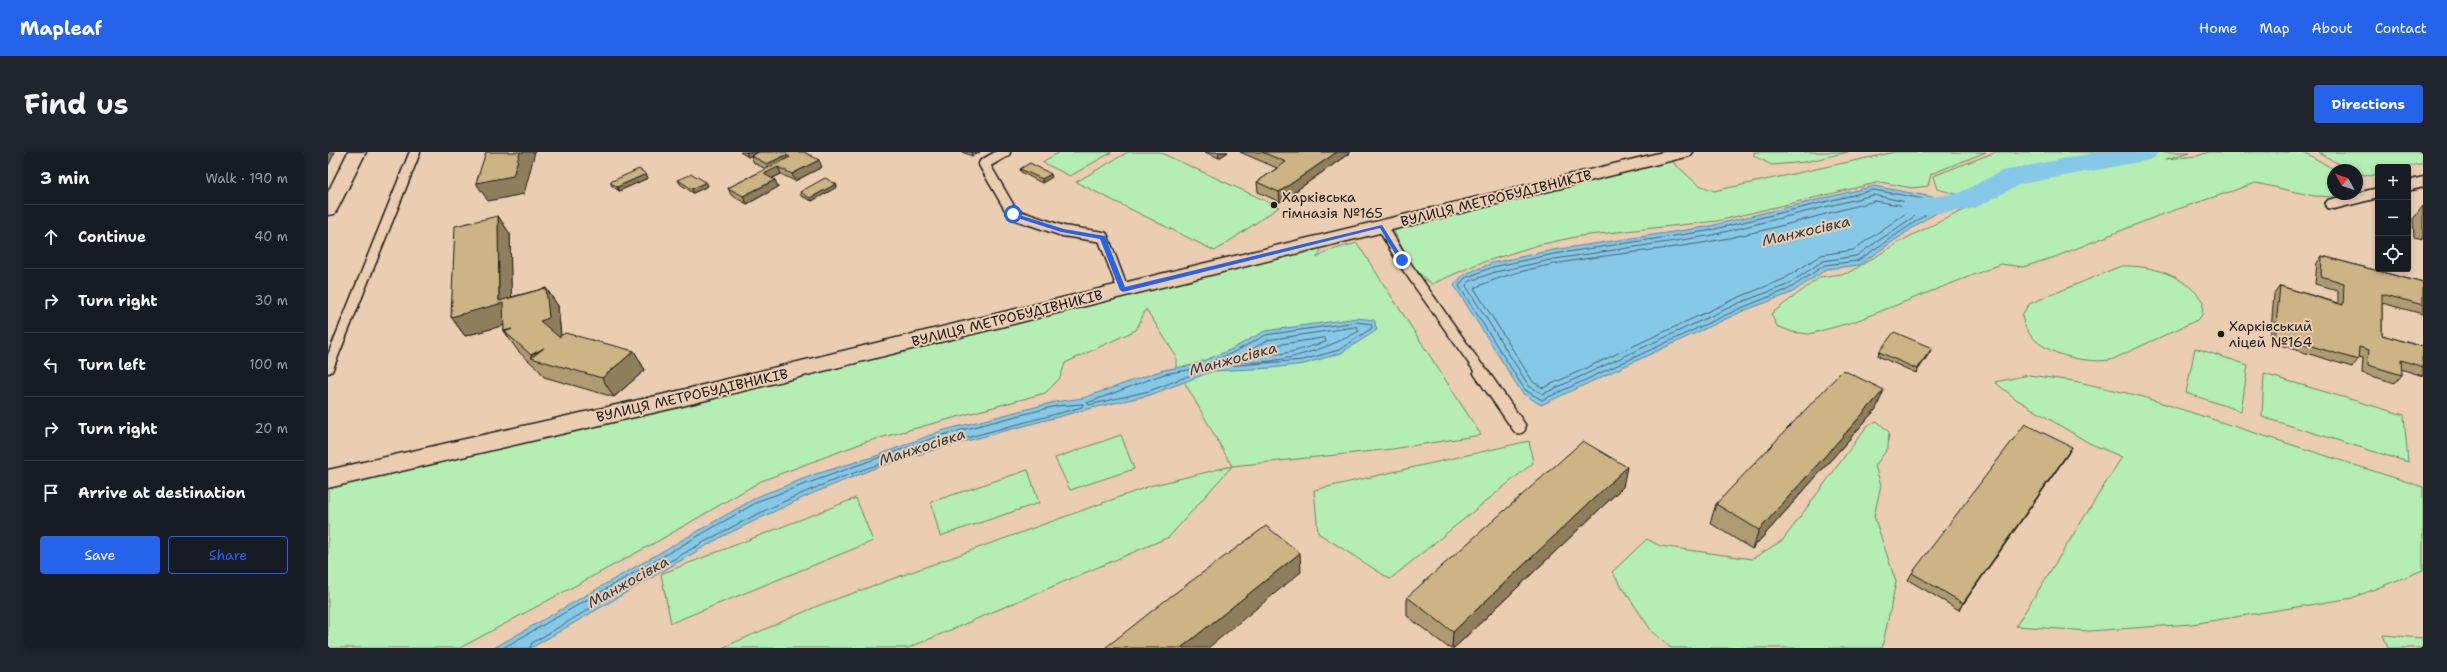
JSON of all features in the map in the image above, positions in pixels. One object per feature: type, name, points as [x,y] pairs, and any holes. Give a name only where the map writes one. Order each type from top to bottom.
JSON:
[{"type":"street","points":[[328,210],[357,152]]},
{"type":"street","name":"ВУЛИЦЯ МЕТРОБУДІВНИКІВ","points":[[328,479],[674,400],[1684,152]]},
{"type":"street","points":[[2411,185],[2423,182]]},
{"type":"street","points":[[2334,204],[2375,194]]},
{"type":"lane","points":[[328,368],[380,243],[415,152]]},
{"type":"lane","points":[[1005,152],[984,164],[1013,214],[1063,231],[1103,237],[1123,290]]},
{"type":"lane","points":[[1382,226],[1402,260],[1519,428]]},
{"type":"green space","points":[[1060,152],[1112,152],[1070,176],[1042,162]]},
{"type":"green space","points":[[1128,152],[1159,152],[1279,207],[1215,251],[1076,182]]},
{"type":"green space","points":[[1754,152],[1848,152],[1805,162],[1772,165],[1754,156]]},
{"type":"green space","points":[[1895,152],[1986,152],[1931,174],[1928,186],[1912,188],[1880,182],[1717,221],[1580,236],[1538,245],[1477,264],[1432,284],[1412,265],[1391,224],[1666,156],[1697,184],[1714,191]]},
{"type":"green space","points":[[1996,152],[2190,152],[2166,159],[2197,156],[2209,152],[2304,152],[2327,165],[2327,197],[2314,196],[2256,183],[2160,215],[2055,257],[2023,267],[2001,264],[1853,322],[1809,334],[1792,332],[1777,326],[1771,314],[1820,277],[1848,273],[1912,235],[1983,201],[1937,189],[1933,176]]},
{"type":"green space","points":[[2318,152],[2423,152],[2423,163],[2411,166],[2411,164],[2375,164],[2375,175],[2369,176],[2363,174],[2363,164],[2339,164]]},
{"type":"green space","points":[[1313,243],[1321,250],[1317,258],[1328,251],[1357,243],[1481,435],[1392,449],[1232,466],[1176,367],[1176,356],[1146,309],[1136,330],[1065,363],[1060,378],[1045,393],[865,442],[761,481],[658,541],[460,648],[328,648],[328,479]]},
{"type":"green space","points":[[2121,266],[2144,267],[2177,278],[2196,293],[2203,302],[2202,315],[2197,320],[2111,360],[2085,360],[2071,357],[2044,347],[2033,338],[2026,328],[2022,315],[2029,304]]},
{"type":"green space","points":[[2195,348],[2248,365],[2241,411],[2186,393]]},
{"type":"green space","points":[[2264,374],[2404,415],[2408,462],[2262,417]]},
{"type":"green space","points":[[2029,375],[2074,381],[2140,396],[2423,487],[2423,570],[2352,598],[2192,624],[2089,631],[2016,626],[2122,457],[2089,443],[2016,399],[1995,382]]},
{"type":"green space","points":[[1877,421],[1889,432],[1888,448],[1875,466],[1881,485],[1874,516],[1896,582],[1882,648],[1671,648],[1651,630],[1612,572],[1647,539],[1660,546],[1752,559],[1783,540],[1867,426]]},
{"type":"green space","points":[[1121,435],[1134,469],[1070,490],[1055,458]]},
{"type":"green space","points":[[1529,441],[1533,463],[1390,579],[1318,533],[1314,490]]},
{"type":"green space","points":[[1232,466],[1169,537],[908,648],[722,648],[820,605],[1150,486]]},
{"type":"green space","points":[[1028,470],[1039,503],[940,536],[931,502]]},
{"type":"green space","points":[[856,498],[873,541],[671,623],[661,574]]},
{"type":"green space","points":[[2383,635],[2423,638],[2423,648],[2388,648]]},
{"type":"water","points":[[1874,186],[1938,198],[1966,201],[1946,208],[1924,220],[1859,265],[1827,269],[1791,293],[1743,311],[1541,405],[1522,393],[1454,285],[1463,275],[1492,263],[1553,250],[1706,227]]},
{"type":"water","points":[[1357,318],[1374,320],[1377,330],[1341,353],[1304,364],[1271,368],[1213,371],[1150,395],[1088,409],[940,448],[875,468],[811,494],[723,536],[531,648],[494,648],[759,496],[816,474],[876,456],[941,431],[1055,402],[1083,398],[1163,370],[1193,365],[1230,350],[1265,331]]},
{"type":"building","points":[[486,152],[520,152],[513,176],[476,183]]},
{"type":"building","points":[[759,152],[804,152],[819,160],[792,174],[778,167],[764,174],[775,180],[743,196],[728,188],[790,157],[786,155],[767,164],[751,156]]},
{"type":"building","points":[[1262,152],[1337,152],[1279,192],[1257,182],[1286,162]]},
{"type":"building","points":[[1030,163],[1051,174],[1042,179],[1020,169]]},
{"type":"building","points":[[639,169],[646,174],[617,187],[610,182]]},
{"type":"building","points":[[692,174],[706,182],[692,189],[678,180]]},
{"type":"building","points":[[825,178],[836,184],[810,198],[800,192]]},
{"type":"building","points":[[498,216],[499,301],[546,288],[549,318],[540,321],[559,337],[565,333],[634,351],[602,378],[531,358],[544,348],[531,355],[505,332],[512,329],[504,331],[503,303],[451,317],[455,226]]},
{"type":"building","points":[[2322,256],[2375,270],[2375,272],[2382,272],[2423,283],[2423,305],[2382,294],[2382,335],[2423,347],[2423,367],[2401,360],[2402,375],[2368,365],[2369,350],[2359,347],[2358,360],[2275,335],[2280,286],[2343,305],[2344,283],[2321,276]]},
{"type":"building","points":[[1894,332],[1932,348],[1917,369],[1879,352]]},
{"type":"building","points":[[1843,370],[1884,390],[1759,530],[1716,504]]},
{"type":"building","points":[[2025,424],[2072,447],[1963,603],[1912,573]]},
{"type":"building","points":[[1583,441],[1627,467],[1453,632],[1407,597]]},
{"type":"building","points":[[1266,526],[1300,553],[1181,648],[1105,648],[1171,596]]},
{"type":"waterway","name":"Манжосівка","points":[[1915,207],[1966,201],[2012,177],[2144,152]]},
{"type":"place","name":"Харківська гімназія №165","points":[[1274,205]]},
{"type":"place","name":"Харківський ліцей №164","points":[[2221,334]]},
{"type":"route","points":[[1013,214],[1063,231],[1103,237],[1123,290],[1382,226],[1402,260]]}]
